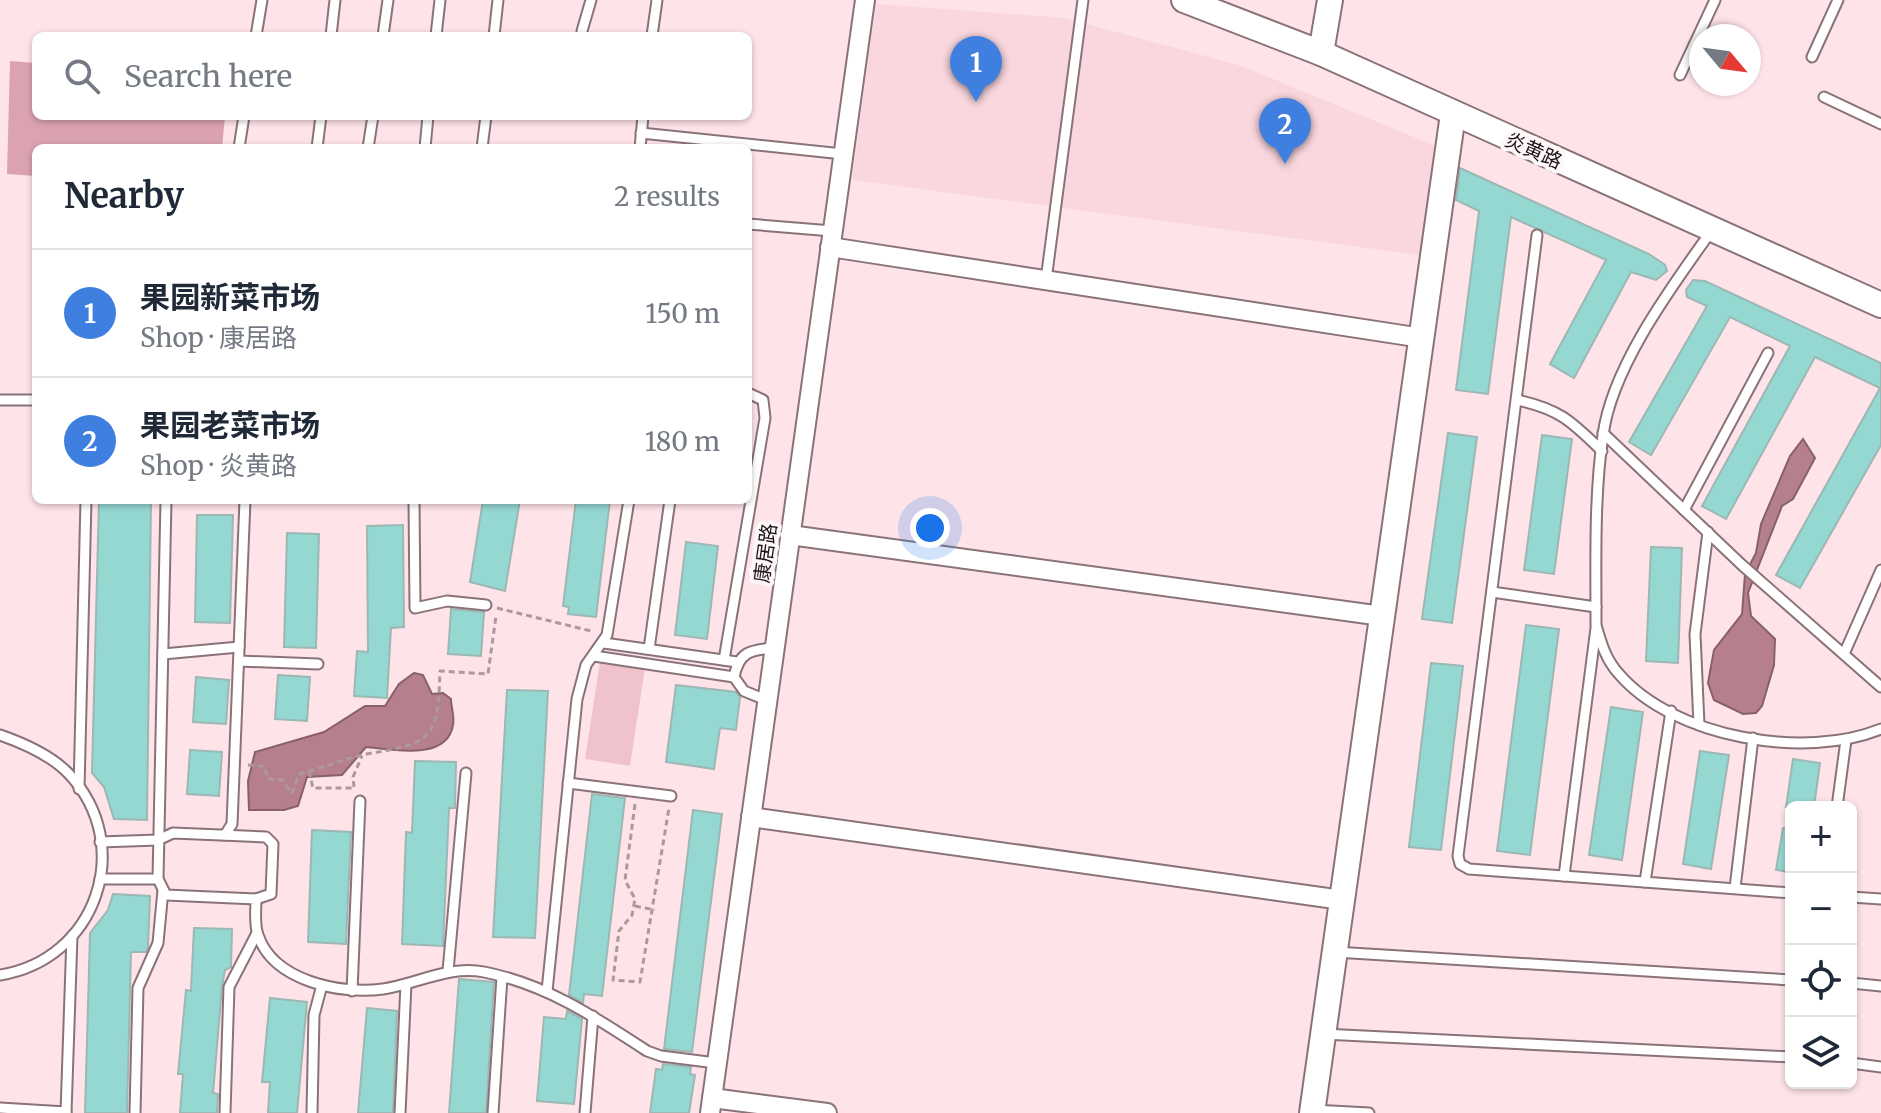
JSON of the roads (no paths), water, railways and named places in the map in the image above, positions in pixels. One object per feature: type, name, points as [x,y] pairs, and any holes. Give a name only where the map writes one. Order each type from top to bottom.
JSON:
[{"type":"street","name":"康居路","points":[[711,1106],[865,0]]},
{"type":"street","name":"炎黄路","points":[[1184,0],[1321,53],[1881,305]]},
{"type":"street","points":[[1321,53],[1330,0]]},
{"type":"street","points":[[1313,1111],[1453,114]]},
{"type":"street","points":[[831,239],[1046,280],[1422,338]]},
{"type":"street","points":[[790,535],[1382,616]]},
{"type":"street","points":[[751,817],[1342,900]]},
{"type":"street","points":[[711,1106],[827,1113]]},
{"type":"lane","points":[[257,32],[262,0]]},
{"type":"lane","points":[[331,32],[335,0]]},
{"type":"lane","points":[[384,32],[388,0]]},
{"type":"lane","points":[[436,32],[440,0]]},
{"type":"lane","points":[[494,32],[498,0]]},
{"type":"lane","points":[[582,31],[591,0]]},
{"type":"lane","points":[[653,32],[657,0]]},
{"type":"lane","points":[[1046,280],[1083,0]]},
{"type":"lane","points":[[1680,75],[1715,0]]},
{"type":"lane","points":[[1812,57],[1838,0]]},
{"type":"lane","points":[[1824,97],[1881,124]]},
{"type":"lane","points":[[240,144],[243,120]]},
{"type":"lane","points":[[318,144],[320,120]]},
{"type":"lane","points":[[369,144],[372,120]]},
{"type":"lane","points":[[425,144],[428,120]]},
{"type":"lane","points":[[482,144],[486,120]]},
{"type":"lane","points":[[640,144],[643,120]]},
{"type":"lane","points":[[641,133],[747,144]]},
{"type":"lane","points":[[752,145],[843,154]]},
{"type":"lane","points":[[752,225],[831,239]]},
{"type":"lane","points":[[1564,876],[1596,625],[1603,433],[1616,392],[1651,315],[1712,230]]},
{"type":"lane","points":[[1537,235],[1458,856],[1460,864],[1469,869],[1785,892]]},
{"type":"lane","points":[[1684,510],[1768,353]]},
{"type":"lane","points":[[752,395],[763,400],[765,418],[752,495]]},
{"type":"lane","points":[[0,400],[32,400]]},
{"type":"lane","points":[[1517,400],[1550,407],[1568,418],[1602,451]]},
{"type":"lane","points":[[1603,433],[1742,565],[1881,687]]},
{"type":"lane","points":[[79,790],[86,504]]},
{"type":"lane","points":[[100,842],[158,840],[173,833],[266,837],[273,844],[271,894],[256,899],[166,895],[158,879],[158,840],[166,504]]},
{"type":"lane","points":[[225,835],[232,824],[245,504]]},
{"type":"lane","points":[[414,504],[415,608],[447,601],[486,605]]},
{"type":"lane","points":[[547,991],[577,699],[586,665],[606,639],[628,504]]},
{"type":"lane","points":[[649,649],[669,504]]},
{"type":"lane","points":[[724,660],[750,504]]},
{"type":"lane","points":[[1699,725],[1695,634],[1708,532]]},
{"type":"lane","points":[[1844,654],[1881,570]]},
{"type":"lane","points":[[1492,592],[1596,607]]},
{"type":"lane","points":[[1596,625],[1605,653],[1620,676],[1671,711],[1699,725],[1790,743],[1846,740],[1881,729]]},
{"type":"lane","points":[[606,639],[649,649],[737,662]]},
{"type":"lane","points":[[163,654],[239,647]]},
{"type":"lane","points":[[734,677],[737,662],[749,650],[773,648]]},
{"type":"lane","points":[[594,656],[734,677],[744,691],[766,700]]},
{"type":"lane","points":[[239,661],[318,664]]},
{"type":"lane","points":[[1645,882],[1671,711]]},
{"type":"lane","points":[[0,735],[43,755],[68,773],[89,803],[100,842],[100,879],[95,904],[72,936],[57,951],[31,965],[0,975]]},
{"type":"lane","points":[[1735,888],[1753,738]]},
{"type":"lane","points":[[1838,801],[1846,740]]},
{"type":"lane","points":[[448,971],[452,899],[466,773]]},
{"type":"lane","points":[[568,783],[671,796]]},
{"type":"lane","points":[[352,991],[360,801]]},
{"type":"lane","points":[[100,879],[158,879]]},
{"type":"lane","points":[[135,1113],[138,988],[158,943],[163,890]]},
{"type":"lane","points":[[1857,897],[1881,899]]},
{"type":"lane","points":[[256,899],[257,933],[265,949],[292,973],[322,985],[352,991],[406,984],[448,971],[480,971],[547,991],[647,1051],[716,1063]]},
{"type":"lane","points":[[225,1113],[229,987],[257,933]]},
{"type":"lane","points":[[0,1108],[66,1112],[72,936]]},
{"type":"lane","points":[[1335,952],[1785,980]]},
{"type":"lane","points":[[493,1113],[502,977]]},
{"type":"lane","points":[[400,1113],[406,984]]},
{"type":"lane","points":[[1857,984],[1881,986]]},
{"type":"lane","points":[[312,1113],[314,1015],[322,985]]},
{"type":"lane","points":[[585,1113],[593,1016]]},
{"type":"lane","points":[[1323,1034],[1785,1057]]},
{"type":"lane","points":[[1857,1064],[1881,1067]]},
{"type":"lane","points":[[1313,1111],[1369,1113]]},
{"type":"place","name":"果园新菜市场","points":[[976,102]]},
{"type":"place","name":"果园老菜市场","points":[[1285,164]]}]
